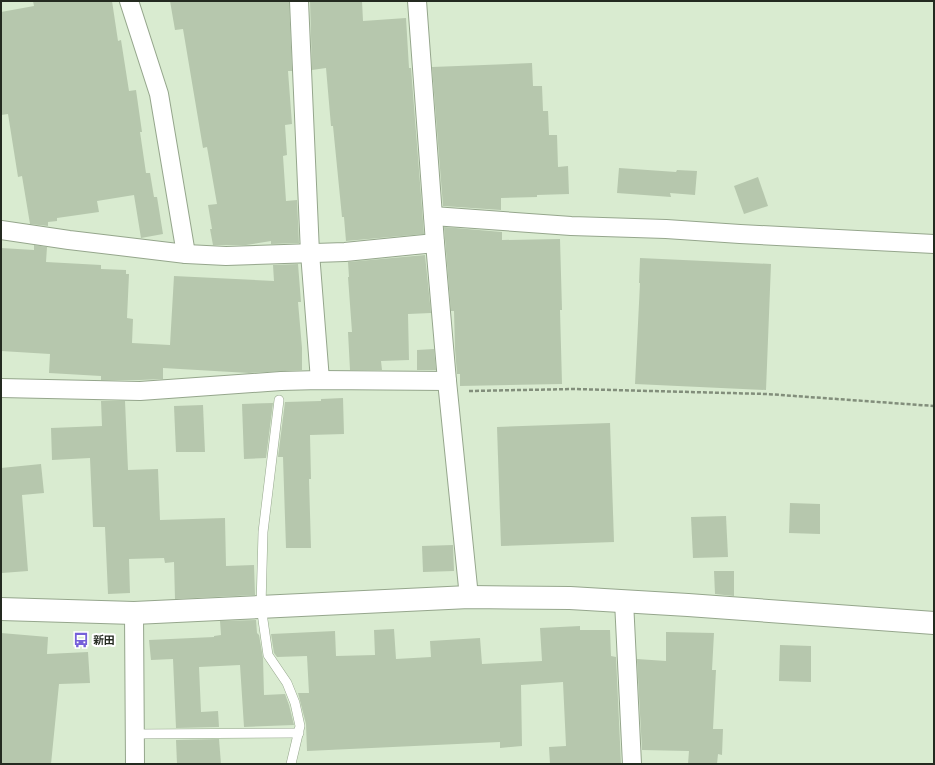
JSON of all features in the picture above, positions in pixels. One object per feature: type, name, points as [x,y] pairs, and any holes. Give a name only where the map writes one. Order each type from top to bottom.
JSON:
[{"type":"street","points":[[129,1],[159,94],[186,254]]},
{"type":"street","points":[[299,1],[310,254],[320,380]]},
{"type":"street","points":[[417,1],[434,242],[469,597]]},
{"type":"street","points":[[433,216],[571,226],[666,229],[934,244]]},
{"type":"street","points":[[1,230],[186,254],[226,256],[345,252],[434,242]]},
{"type":"street","points":[[1,388],[140,391],[282,381],[320,380],[447,386]]},
{"type":"street","points":[[1,609],[134,613],[469,597],[570,598],[696,605],[934,622]]},
{"type":"street","points":[[624,601],[632,764]]},
{"type":"street","points":[[134,613],[135,764]]},
{"type":"lane","points":[[279,400],[262,532],[261,606],[268,655],[287,683],[295,703],[300,726],[291,764]]},
{"type":"lane","points":[[135,734],[299,733]]},
{"type":"path","points":[[447,386],[767,394],[934,406]]},
{"type":"building","points":[[33,1],[112,1],[118,41],[121,40],[129,91],[136,90],[146,173],[150,173],[154,197],[157,197],[163,234],[141,238],[134,195],[97,201],[99,212],[57,218],[57,221],[48,222],[48,226],[30,224],[22,176],[18,177],[8,114],[1,115],[1,12],[34,6]]},
{"type":"building","points":[[170,1],[289,1],[292,71],[288,71],[292,124],[285,125],[287,155],[283,156],[286,201],[297,200],[299,243],[271,244],[271,241],[246,245],[213,245],[208,205],[217,204],[207,147],[203,148],[183,29],[175,30]]},
{"type":"building","points":[[310,1],[362,1],[363,21],[406,18],[424,234],[346,241],[344,217],[342,217],[333,126],[331,126],[326,68],[312,70]]},
{"type":"building","points":[[532,63],[533,86],[542,86],[543,111],[548,111],[549,135],[557,135],[558,167],[568,166],[569,194],[501,198],[501,210],[443,206],[432,67]]},
{"type":"building","points":[[619,168],[676,172],[677,170],[697,171],[695,195],[670,193],[671,197],[617,193]]},
{"type":"building","points":[[758,177],[768,206],[744,214],[734,186]]},
{"type":"building","points":[[444,227],[502,232],[502,240],[560,239],[562,384],[460,386],[460,374],[457,374],[454,311],[451,311]]},
{"type":"building","points":[[34,245],[47,247],[46,262],[101,265],[101,269],[126,270],[126,274],[129,274],[127,318],[133,319],[132,343],[170,345],[174,276],[274,281],[273,265],[298,264],[301,302],[298,302],[302,348],[302,370],[249,373],[163,368],[163,379],[101,380],[101,376],[49,373],[50,354],[1,351],[1,248],[34,250]]},
{"type":"building","points":[[425,255],[431,313],[408,314],[409,360],[381,361],[382,370],[350,370],[348,332],[352,332],[348,262]]},
{"type":"building","points":[[640,258],[771,264],[766,390],[635,384]]},
{"type":"building","points":[[434,349],[436,370],[417,370],[417,350]]},
{"type":"building","points":[[343,398],[344,434],[310,435],[311,479],[309,479],[311,548],[286,548],[283,457],[278,457],[285,402],[321,401],[321,399]]},
{"type":"building","points":[[101,401],[125,401],[128,470],[158,469],[160,520],[225,518],[226,566],[254,565],[255,595],[175,599],[174,562],[165,563],[164,558],[129,559],[130,593],[108,594],[105,527],[93,527],[90,458],[52,460],[51,428],[102,426]]},
{"type":"building","points":[[273,403],[266,458],[244,459],[242,404]]},
{"type":"building","points":[[203,405],[205,452],[176,452],[174,406]]},
{"type":"building","points":[[610,423],[614,542],[501,546],[497,427]]},
{"type":"building","points":[[41,464],[44,493],[22,495],[28,571],[2,573],[1,468]]},
{"type":"building","points":[[790,503],[820,504],[820,534],[789,533]]},
{"type":"building","points":[[726,516],[728,557],[693,558],[691,517]]},
{"type":"building","points":[[453,545],[454,571],[423,572],[422,546]]},
{"type":"building","points":[[714,571],[734,571],[734,596],[715,594]]},
{"type":"building","points":[[256,620],[257,633],[259,635],[263,658],[264,695],[285,694],[294,725],[244,727],[240,665],[199,667],[201,712],[218,711],[219,727],[176,728],[173,659],[151,660],[149,640],[214,637],[221,635],[220,621]]},
{"type":"building","points":[[580,626],[580,630],[610,630],[611,656],[616,657],[621,764],[550,764],[549,747],[566,746],[563,682],[521,685],[522,746],[500,748],[500,742],[307,751],[306,724],[298,693],[309,693],[307,656],[277,657],[274,653],[271,634],[335,631],[336,656],[375,655],[374,630],[394,629],[396,659],[431,657],[430,641],[480,638],[482,664],[542,661],[540,628]]},
{"type":"building","points":[[666,632],[714,633],[712,670],[716,670],[713,729],[723,729],[722,755],[718,754],[717,764],[688,764],[689,751],[642,750],[637,659],[666,661]]},
{"type":"building","points":[[1,633],[48,637],[47,654],[88,652],[90,683],[59,684],[51,764],[1,764]]},
{"type":"building","points":[[780,645],[811,646],[811,682],[779,681]]},
{"type":"building","points":[[219,739],[221,764],[177,764],[176,740]]},
{"type":"place","name":"新田","points":[[81,640]]}]
